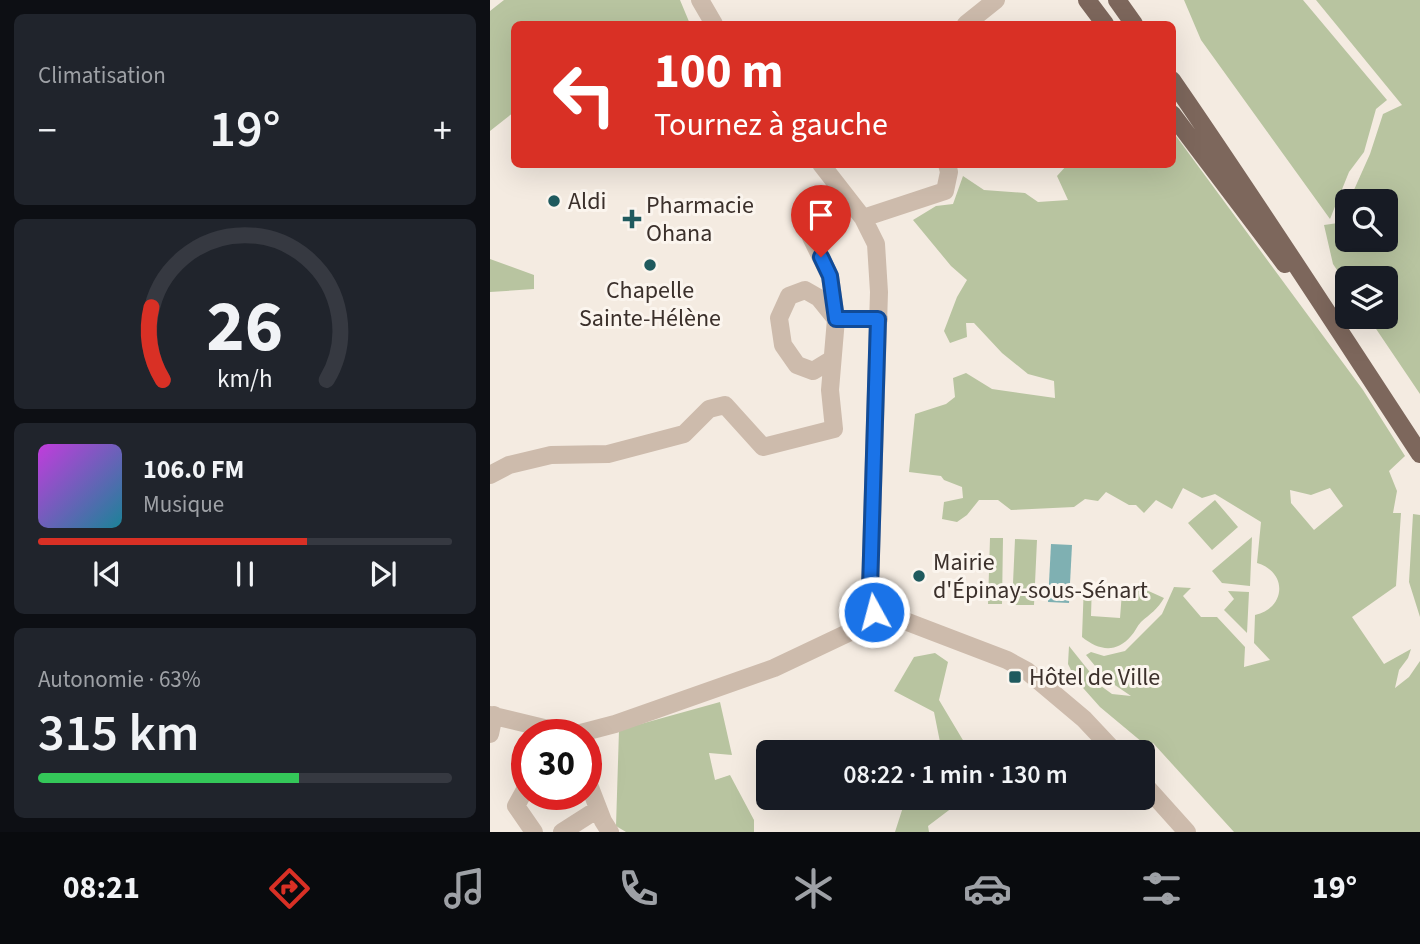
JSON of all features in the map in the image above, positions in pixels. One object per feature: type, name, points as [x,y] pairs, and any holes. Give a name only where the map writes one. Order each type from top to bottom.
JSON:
[{"type":"main road","points":[[1087,0],[1103,21]]},
{"type":"main road","points":[[1117,0],[1132,21]]},
{"type":"main road","points":[[1176,86],[1290,253],[1420,454]]},
{"type":"main road","points":[[1176,119],[1276,254],[1324,309]]},
{"type":"street","points":[[700,0],[712,21]]},
{"type":"street","points":[[969,21],[996,0]]},
{"type":"street","points":[[602,727],[774,668],[869,623],[874,612],[870,589],[879,292],[876,244],[863,218],[824,168]]},
{"type":"street","points":[[863,218],[945,191],[948,168]]},
{"type":"street","points":[[490,475],[509,466],[551,455],[608,454],[684,434],[709,409],[725,405],[763,447],[834,429],[830,390],[836,319],[830,276],[811,237]]},
{"type":"street","points":[[831,360],[813,370],[797,366],[783,345],[779,318],[789,296],[805,290],[819,298],[836,319]]},
{"type":"street","points":[[836,319],[878,319]]},
{"type":"street","points":[[874,612],[1007,660],[1027,671],[1084,719],[1104,740]]},
{"type":"street","points":[[490,734],[492,715],[511,720]]},
{"type":"street","points":[[1155,796],[1187,832]]},
{"type":"street","points":[[519,810],[534,832]]},
{"type":"street","points":[[562,832],[596,810]]},
{"type":"street","points":[[599,810],[610,832]]},
{"type":"green space","points":[[504,0],[680,0],[689,21],[511,21],[511,114],[490,131],[490,11]]},
{"type":"green space","points":[[1184,0],[1303,0],[1387,100],[1376,109],[1364,152],[1349,172],[1342,189],[1335,189],[1335,207],[1330,219],[1201,40]]},
{"type":"green space","points":[[1316,0],[1420,0],[1420,394],[1376,329],[1398,329],[1398,266],[1335,267],[1324,225],[1335,223],[1335,252],[1398,252],[1398,189],[1354,189],[1370,154],[1383,114],[1402,105]]},
{"type":"green space","points":[[1176,136],[1363,390],[1405,456],[1389,471],[1397,491],[1393,513],[1401,513],[1396,586],[1352,617],[1384,664],[1411,649],[1399,670],[1395,688],[1409,677],[1420,661],[1420,832],[1234,832],[1155,745],[1155,740],[1140,740],[1100,707],[1076,680],[1068,664],[1069,646],[1101,686],[1112,694],[1131,696],[1106,679],[1086,655],[1091,652],[1104,656],[1125,651],[1162,614],[1174,587],[1191,588],[1183,596],[1201,617],[1217,617],[1245,647],[1244,667],[1270,660],[1254,643],[1255,615],[1273,605],[1279,590],[1274,574],[1257,563],[1261,522],[1215,494],[1202,498],[1183,488],[1172,509],[1156,500],[1144,513],[1136,505],[1129,505],[1106,492],[1098,501],[1085,499],[1074,507],[1011,510],[998,500],[979,500],[967,515],[957,522],[942,519],[944,502],[963,498],[962,487],[944,480],[941,476],[909,472],[915,414],[946,404],[955,397],[953,378],[966,373],[992,389],[1055,398],[1054,381],[1028,374],[1002,353],[974,323],[966,323],[967,337],[950,343],[944,331],[957,297],[967,280],[951,266],[913,220],[936,206],[953,204],[963,176],[984,190],[1025,193],[1038,202],[1068,200],[1057,176],[1064,168],[1176,168]],"holes":[[[1330,488],[1343,506],[1314,530],[1291,503],[1290,490],[1311,495]]]},
{"type":"green space","points":[[490,259],[534,275],[534,289],[490,292]]},
{"type":"green space","points":[[1215,500],[1238,527],[1212,550],[1188,523]]},
{"type":"green space","points":[[1413,514],[1420,515],[1420,617],[1409,582]]},
{"type":"green space","points":[[1252,537],[1250,586],[1222,583],[1212,571]]},
{"type":"green space","points":[[990,538],[1003,538],[1002,604],[988,604]]},
{"type":"green space","points":[[1015,539],[1037,540],[1034,605],[1012,605]]},
{"type":"green space","points":[[1084,583],[1092,583],[1091,616],[1120,618],[1122,592],[1129,591],[1133,584],[1164,598],[1125,642],[1113,648],[1101,647],[1082,637]]},
{"type":"green space","points":[[1228,591],[1249,592],[1247,633],[1224,610],[1234,599]]},
{"type":"green space","points":[[935,653],[948,662],[939,700],[963,740],[940,740],[934,712],[894,691],[914,657]]},
{"type":"green space","points":[[720,702],[732,755],[709,753],[715,780],[730,775],[754,820],[754,832],[626,832],[616,826],[619,730]]},
{"type":"green space","points":[[902,810],[949,810],[928,826],[929,832],[895,832]]},
{"type":"water","points":[[1051,544],[1072,545],[1069,603],[1048,602]]},
{"type":"place","name":"Aldi","points":[[554,201]]},
{"type":"place","name":"Pharmacie Ohana","points":[[632,219]]},
{"type":"place","name":"Chapelle Sainte-Hélène","points":[[650,265]]},
{"type":"place","name":"Mairie d'Épinay-sous-Sénart","points":[[919,576]]},
{"type":"place","name":"Hôtel de Ville","points":[[1015,677]]},
{"type":"route","points":[[821,257],[830,276],[836,319],[878,319],[870,589],[874,612]]}]
